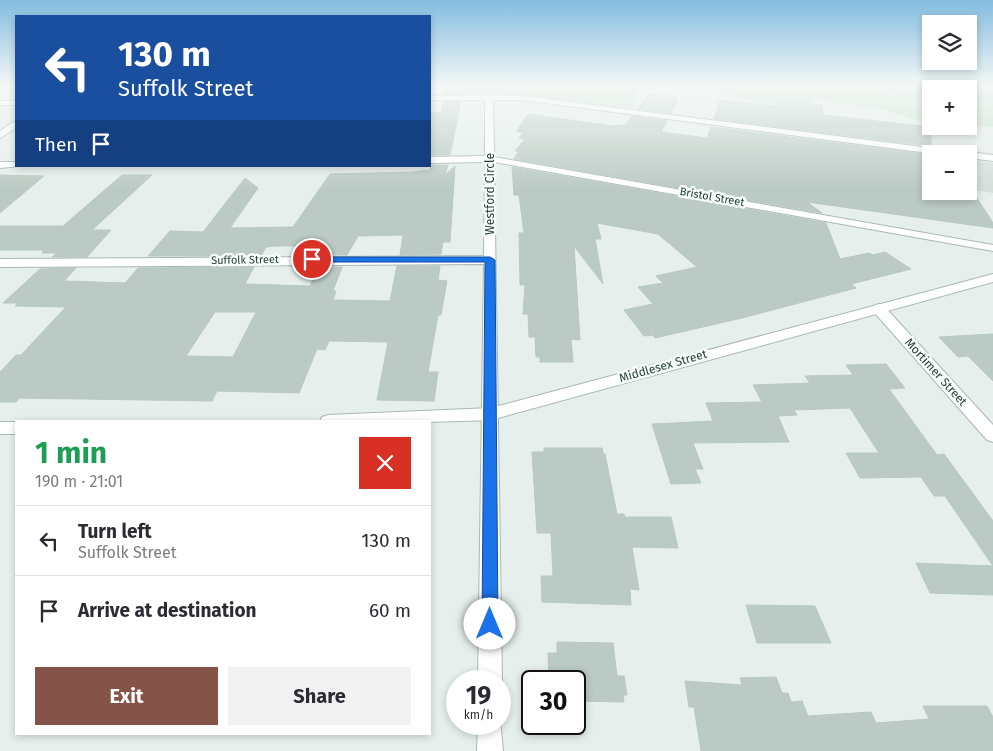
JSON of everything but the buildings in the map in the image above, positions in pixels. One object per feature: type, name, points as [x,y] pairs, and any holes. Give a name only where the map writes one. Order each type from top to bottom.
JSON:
[{"type":"street","name":"Westford Circle","points":[[490,120],[490,670]]},
{"type":"street","points":[[694,120],[922,149]]},
{"type":"street","points":[[0,135],[15,125]]},
{"type":"street","points":[[977,156],[993,158]]},
{"type":"street","name":"Bristol Street","points":[[431,160],[491,159],[993,248]]},
{"type":"street","points":[[0,165],[15,165]]},
{"type":"street","name":"Suffolk Street","points":[[0,263],[490,260]]},
{"type":"street","name":"Middlesex Street","points":[[351,420],[491,414],[993,278]]},
{"type":"street","name":"Mortimer Street","points":[[878,308],[993,436]]},
{"type":"street","points":[[0,428],[15,428]]},
{"type":"street","points":[[490,735],[490,751]]},
{"type":"shaded area","points":[[977,161],[993,163],[993,193],[977,190]]},
{"type":"green space","points":[[977,120],[993,120],[993,127],[977,126]]},
{"type":"route","points":[[312,259],[490,260],[490,624]]}]
